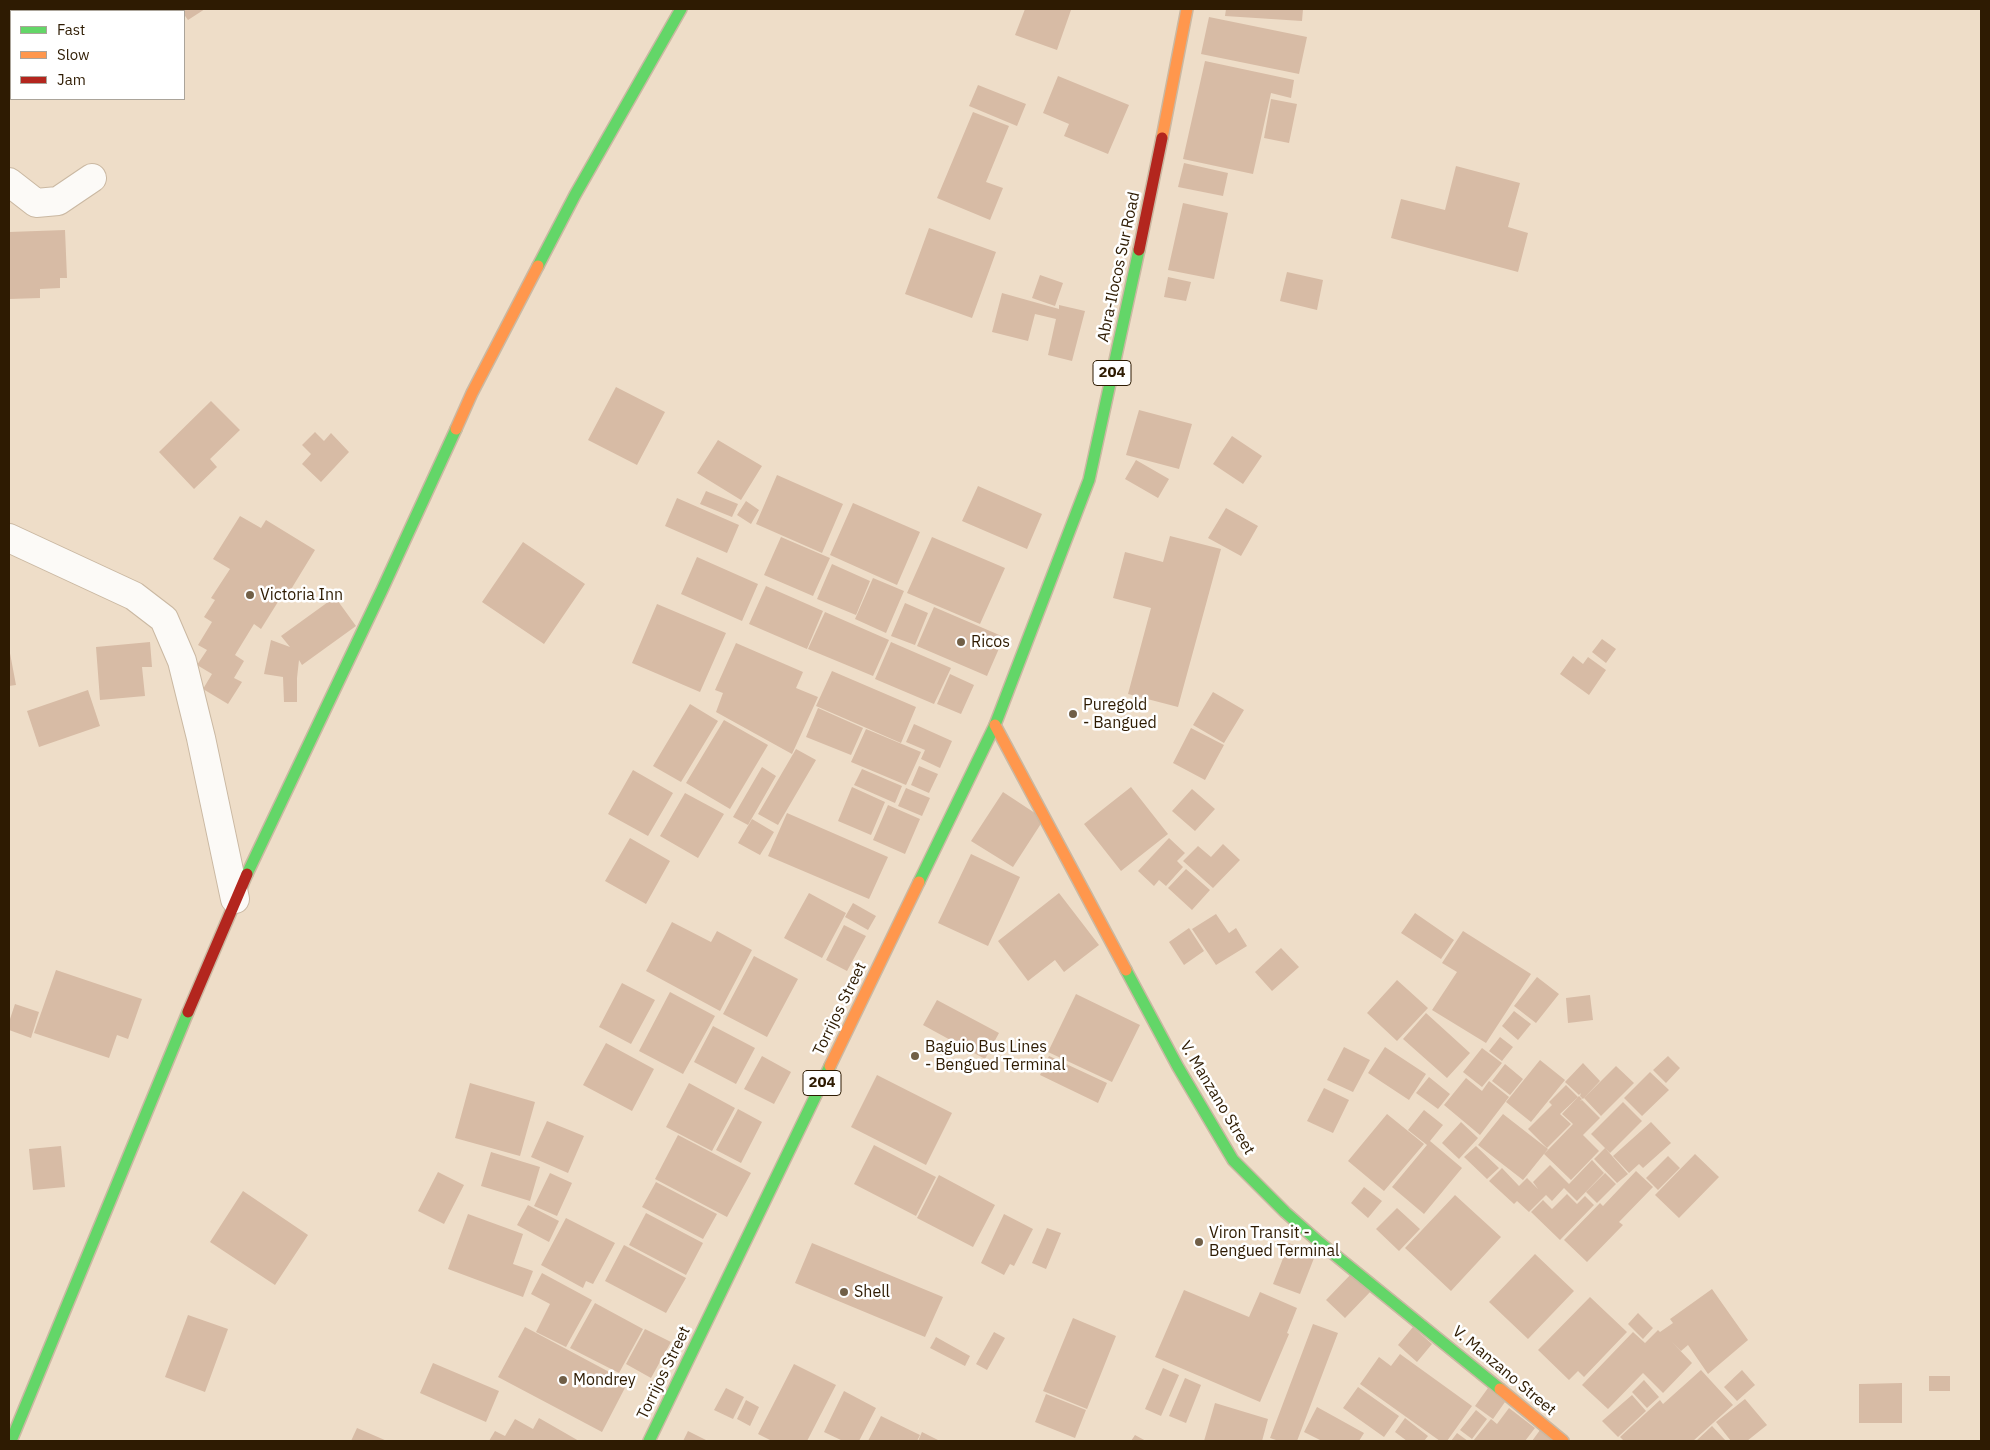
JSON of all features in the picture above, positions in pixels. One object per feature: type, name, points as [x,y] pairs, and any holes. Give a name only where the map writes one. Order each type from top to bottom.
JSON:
[{"type":"street","points":[[11,1441],[236,900],[378,599],[472,392],[575,195],[681,9]]},
{"type":"street","name":"Abra-Ilocos Sur Road","points":[[995,725],[1089,480],[1153,187],[1187,9]]},
{"type":"street","points":[[9,182],[36,203],[58,201],[92,178]]},
{"type":"street","points":[[9,538],[134,596],[164,619],[182,661],[201,738],[236,900]]},
{"type":"street","name":"Torrijos Street","points":[[649,1441],[995,725]]},
{"type":"street","name":"V. Manzano Street","points":[[995,725],[1178,1067],[1233,1160],[1285,1212],[1319,1242],[1384,1293],[1563,1441]]},
{"type":"building","points":[[124,9],[159,9],[158,10]]},
{"type":"building","points":[[205,9],[188,20],[185,16],[185,10],[181,10]]},
{"type":"building","points":[[1025,9],[1071,10],[1057,50],[1015,35]]},
{"type":"building","points":[[1226,9],[1303,9],[1302,21],[1225,16]]},
{"type":"building","points":[[1209,17],[1307,37],[1299,74],[1201,54]]},
{"type":"building","points":[[1205,61],[1294,80],[1291,98],[1271,93],[1253,174],[1183,159]]},
{"type":"building","points":[[1058,76],[1129,105],[1108,154],[1064,136],[1069,124],[1043,113]]},
{"type":"building","points":[[978,85],[1026,104],[1017,126],[969,106]]},
{"type":"building","points":[[1271,99],[1297,104],[1289,143],[1264,138]]},
{"type":"building","points":[[973,112],[1009,126],[986,182],[1003,188],[990,220],[937,198]]},
{"type":"building","points":[[1184,163],[1228,173],[1223,196],[1178,187]]},
{"type":"building","points":[[1456,166],[1520,183],[1508,227],[1528,233],[1518,272],[1391,238],[1401,199],[1445,210]]},
{"type":"building","points":[[1183,203],[1228,213],[1214,279],[1168,270]]},
{"type":"building","points":[[929,228],[996,252],[972,318],[905,294]]},
{"type":"building","points":[[65,230],[67,278],[60,278],[60,288],[40,289],[40,298],[9,299],[9,232]]},
{"type":"building","points":[[1287,272],[1323,280],[1317,310],[1280,301]]},
{"type":"building","points":[[1040,275],[1063,283],[1055,306],[1032,298]]},
{"type":"building","points":[[1168,277],[1191,282],[1186,301],[1164,297]]},
{"type":"building","points":[[1002,293],[1059,309],[1059,305],[1085,311],[1072,361],[1048,355],[1056,319],[1035,314],[1028,341],[992,332]]},
{"type":"building","points":[[616,387],[665,412],[637,465],[588,440]]},
{"type":"building","points":[[211,401],[240,430],[210,459],[217,467],[194,489],[159,452]]},
{"type":"building","points":[[1139,410],[1192,424],[1179,469],[1126,455]]},
{"type":"building","points":[[315,432],[324,441],[331,433],[349,452],[321,482],[302,464],[311,454],[302,445]]},
{"type":"building","points":[[1232,436],[1262,456],[1243,484],[1213,464]]},
{"type":"building","points":[[718,440],[762,466],[741,500],[697,473]]},
{"type":"building","points":[[1136,460],[1169,479],[1158,498],[1125,479]]},
{"type":"building","points":[[777,475],[843,504],[822,553],[756,524]]},
{"type":"building","points":[[978,486],[1042,514],[1027,549],[962,521]]},
{"type":"building","points":[[706,491],[738,504],[732,517],[700,504]]},
{"type":"building","points":[[677,498],[739,525],[727,553],[665,526]]},
{"type":"building","points":[[746,501],[759,510],[751,524],[737,515]]},
{"type":"building","points":[[853,503],[920,532],[897,585],[830,555]]},
{"type":"building","points":[[1226,508],[1258,526],[1241,556],[1208,538]]},
{"type":"building","points":[[240,516],[261,528],[266,520],[315,550],[290,591],[286,589],[261,629],[254,624],[235,655],[244,661],[234,678],[242,682],[228,704],[203,689],[212,674],[197,665],[207,650],[198,645],[212,622],[204,617],[215,600],[211,598],[230,569],[213,559]]},
{"type":"building","points":[[1170,536],[1221,549],[1178,707],[1128,694],[1151,608],[1113,598],[1125,552],[1163,562]]},
{"type":"building","points":[[781,537],[830,558],[813,596],[764,575]]},
{"type":"building","points":[[932,537],[1005,568],[980,624],[907,593]]},
{"type":"building","points":[[523,542],[585,584],[544,644],[482,602]]},
{"type":"building","points":[[697,557],[758,584],[742,621],[681,594]]},
{"type":"building","points":[[832,564],[870,581],[856,615],[817,599]]},
{"type":"building","points":[[873,578],[904,591],[886,633],[855,619]]},
{"type":"building","points":[[766,586],[823,611],[807,649],[749,624]]},
{"type":"building","points":[[335,597],[356,626],[302,665],[299,660],[297,702],[284,702],[283,677],[264,674],[271,640],[290,647],[281,636]]},
{"type":"building","points":[[905,603],[928,613],[915,645],[891,636]]},
{"type":"building","points":[[657,604],[726,633],[700,692],[632,663]]},
{"type":"building","name":"Ricos","points":[[934,607],[1004,637],[987,676],[917,646]]},
{"type":"building","points":[[825,612],[889,640],[873,676],[808,649]]},
{"type":"building","points":[[1602,639],[1616,649],[1606,663],[1592,652]]},
{"type":"building","points":[[150,642],[152,667],[142,667],[145,696],[100,700],[96,647]]},
{"type":"building","points":[[891,642],[951,668],[934,704],[875,679]]},
{"type":"building","points":[[736,643],[803,672],[796,688],[818,697],[792,754],[716,712],[723,693],[715,690]]},
{"type":"building","points":[[9,648],[16,685],[9,686]]},
{"type":"building","points":[[1573,656],[1583,664],[1588,657],[1606,670],[1589,695],[1560,674]]},
{"type":"building","points":[[832,671],[916,707],[901,743],[816,706]]},
{"type":"building","points":[[950,674],[974,685],[961,714],[937,704]]},
{"type":"building","points":[[88,690],[100,726],[39,747],[27,711]]},
{"type":"building","points":[[1213,692],[1244,710],[1224,743],[1193,725]]},
{"type":"building","points":[[690,704],[718,721],[681,782],[653,766]]},
{"type":"building","points":[[818,708],[863,728],[851,755],[806,737]]},
{"type":"building","points":[[724,720],[768,745],[730,809],[686,783]]},
{"type":"building","points":[[914,724],[952,741],[940,768],[921,759],[925,750],[906,742]]},
{"type":"building","points":[[1191,728],[1224,745],[1205,780],[1173,763]]},
{"type":"building","points":[[866,729],[921,752],[906,785],[851,762]]},
{"type":"building","points":[[796,749],[816,760],[778,825],[758,814]]},
{"type":"building","points":[[919,766],[938,774],[929,793],[911,785]]},
{"type":"building","points":[[762,767],[776,776],[748,825],[733,817]]},
{"type":"building","points":[[862,769],[902,786],[895,803],[854,785]]},
{"type":"building","points":[[633,770],[673,793],[648,836],[608,814]]},
{"type":"building","points":[[852,787],[885,802],[871,835],[838,821]]},
{"type":"building","points":[[1131,787],[1168,834],[1121,871],[1084,824]]},
{"type":"building","points":[[906,788],[930,798],[922,816],[898,806]]},
{"type":"building","points":[[1192,789],[1215,809],[1195,831],[1172,811]]},
{"type":"building","points":[[1003,792],[1044,819],[1013,867],[971,841]]},
{"type":"building","points":[[685,793],[724,814],[698,858],[660,836]]},
{"type":"building","points":[[888,805],[920,819],[905,854],[873,840]]},
{"type":"building","points":[[787,813],[888,857],[869,899],[768,856]]},
{"type":"building","points":[[752,819],[774,832],[760,855],[738,843]]},
{"type":"building","points":[[630,838],[670,861],[646,904],[605,881]]},
{"type":"building","points":[[1169,838],[1185,853],[1177,861],[1183,867],[1166,886],[1159,880],[1154,886],[1138,871]]},
{"type":"building","points":[[1223,844],[1240,860],[1213,888],[1183,861],[1198,846],[1211,857]]},
{"type":"building","points":[[971,854],[1020,877],[988,946],[938,923]]},
{"type":"building","points":[[1186,869],[1210,890],[1192,910],[1168,888]]},
{"type":"building","points":[[809,893],[846,913],[822,958],[784,938]]},
{"type":"building","points":[[1059,893],[1099,945],[1064,972],[1055,960],[1028,981],[998,941]]},
{"type":"building","points":[[853,903],[876,916],[868,930],[845,917]]},
{"type":"building","points":[[1415,913],[1454,940],[1441,959],[1401,933]]},
{"type":"building","points":[[1216,914],[1229,933],[1236,928],[1247,946],[1216,965],[1192,929]]},
{"type":"building","points":[[672,922],[711,942],[717,931],[752,950],[720,1011],[646,971]]},
{"type":"building","points":[[844,925],[866,936],[847,971],[826,960]]},
{"type":"building","points":[[1189,928],[1204,951],[1184,965],[1169,942]]},
{"type":"building","points":[[1463,931],[1531,974],[1486,1043],[1432,1010],[1457,972],[1442,963]]},
{"type":"building","points":[[1281,948],[1299,967],[1272,991],[1255,972]]},
{"type":"building","points":[[754,956],[798,979],[767,1037],[723,1014]]},
{"type":"building","points":[[56,970],[142,999],[128,1039],[117,1035],[109,1058],[34,1033]]},
{"type":"building","points":[[1537,977],[1559,994],[1536,1023],[1514,1006]]},
{"type":"building","points":[[1397,980],[1428,1008],[1397,1041],[1367,1013]]},
{"type":"building","points":[[622,983],[655,1000],[631,1044],[599,1027]]},
{"type":"building","points":[[670,992],[715,1016],[683,1074],[639,1051]]},
{"type":"building","points":[[1076,994],[1140,1025],[1112,1082],[1048,1052]]},
{"type":"building","points":[[1590,995],[1593,1020],[1568,1023],[1566,998]]},
{"type":"building","points":[[937,1000],[999,1033],[985,1059],[923,1025]]},
{"type":"building","points":[[15,1004],[39,1012],[31,1038],[9,1030],[9,1022]]},
{"type":"building","points":[[1514,1011],[1531,1024],[1518,1040],[1502,1026]]},
{"type":"building","points":[[1426,1013],[1470,1053],[1447,1078],[1403,1039]]},
{"type":"building","points":[[713,1026],[755,1048],[736,1084],[694,1062]]},
{"type":"building","points":[[1500,1037],[1513,1047],[1502,1061],[1489,1051]]},
{"type":"building","points":[[606,1043],[654,1069],[632,1111],[583,1085]]},
{"type":"building","points":[[1344,1047],[1370,1060],[1353,1092],[1327,1080]]},
{"type":"building","points":[[1385,1047],[1426,1074],[1409,1100],[1368,1073]]},
{"type":"building","points":[[1482,1048],[1502,1063],[1482,1087],[1463,1072]]},
{"type":"building","points":[[762,1056],[791,1072],[774,1104],[744,1089]]},
{"type":"building","points":[[1049,1056],[1107,1083],[1098,1103],[1040,1075]]},
{"type":"building","points":[[1668,1056],[1680,1068],[1666,1083],[1653,1070]]},
{"type":"building","points":[[1540,1060],[1565,1080],[1531,1122],[1506,1102]]},
{"type":"building","points":[[1583,1063],[1600,1081],[1583,1099],[1580,1096],[1581,1093],[1579,1095],[1565,1082]]},
{"type":"building","points":[[1505,1064],[1523,1079],[1510,1095],[1492,1081]]},
{"type":"building","points":[[1616,1066],[1634,1083],[1601,1116],[1584,1098]]},
{"type":"building","points":[[1650,1072],[1669,1090],[1642,1116],[1624,1098]]},
{"type":"building","points":[[877,1075],[952,1113],[926,1165],[851,1127]]},
{"type":"building","points":[[1429,1077],[1450,1094],[1438,1109],[1416,1093]]},
{"type":"building","points":[[1466,1078],[1482,1091],[1489,1081],[1509,1097],[1480,1135],[1444,1105]]},
{"type":"building","points":[[470,1083],[535,1102],[520,1156],[455,1138]]},
{"type":"building","points":[[689,1083],[735,1108],[712,1151],[666,1127]]},
{"type":"building","points":[[1566,1085],[1578,1097],[1560,1114],[1571,1124],[1547,1148],[1528,1129],[1552,1105],[1549,1102]]},
{"type":"building","points":[[1324,1088],[1349,1100],[1333,1133],[1307,1121]]},
{"type":"building","points":[[1579,1096],[1582,1099],[1580,1101],[1582,1100],[1600,1118],[1583,1135],[1599,1151],[1571,1180],[1544,1154],[1573,1124],[1562,1114]]},
{"type":"building","points":[[1623,1102],[1642,1121],[1610,1153],[1591,1134]]},
{"type":"building","points":[[738,1109],[762,1122],[741,1163],[716,1150]]},
{"type":"building","points":[[1424,1110],[1443,1125],[1430,1141],[1462,1168],[1424,1214],[1392,1187],[1427,1145],[1408,1130]]},
{"type":"building","points":[[1387,1114],[1424,1144],[1384,1191],[1348,1161]]},
{"type":"building","points":[[1503,1114],[1548,1149],[1523,1180],[1478,1145]]},
{"type":"building","points":[[547,1121],[584,1136],[568,1173],[531,1157]]},
{"type":"building","points":[[1461,1122],[1478,1138],[1459,1159],[1442,1143]]},
{"type":"building","points":[[1651,1122],[1671,1143],[1643,1168],[1639,1164],[1629,1173],[1613,1156]]},
{"type":"building","points":[[678,1135],[751,1173],[727,1217],[655,1179]]},
{"type":"building","points":[[874,1145],[936,1177],[916,1216],[854,1184]]},
{"type":"building","points":[[61,1146],[65,1187],[33,1190],[29,1149]]},
{"type":"building","points":[[1476,1146],[1499,1168],[1487,1179],[1464,1157]]},
{"type":"building","points":[[1605,1148],[1628,1174],[1617,1183],[1594,1159]]},
{"type":"building","points":[[491,1152],[540,1167],[530,1201],[481,1186]]},
{"type":"building","points":[[1695,1154],[1719,1177],[1679,1218],[1655,1195]]},
{"type":"building","points":[[1668,1156],[1680,1168],[1658,1190],[1646,1178]]},
{"type":"building","points":[[1592,1160],[1604,1173],[1577,1201],[1564,1188],[1552,1201],[1546,1195],[1529,1212],[1517,1201],[1514,1204],[1489,1181],[1502,1168],[1519,1186],[1527,1178],[1538,1189],[1533,1182],[1550,1165],[1569,1184]]},
{"type":"building","points":[[1636,1171],[1653,1187],[1619,1222],[1623,1225],[1587,1262],[1564,1240],[1600,1203],[1603,1206]]},
{"type":"building","points":[[438,1172],[464,1185],[444,1224],[418,1211]]},
{"type":"building","points":[[550,1173],[572,1183],[557,1216],[534,1206]]},
{"type":"building","points":[[1605,1173],[1616,1184],[1597,1203],[1586,1192]]},
{"type":"building","points":[[939,1175],[995,1205],[973,1247],[917,1218]]},
{"type":"building","points":[[656,1182],[717,1214],[703,1239],[642,1207]]},
{"type":"building","points":[[1364,1187],[1382,1201],[1368,1218],[1351,1203]]},
{"type":"building","points":[[243,1191],[308,1235],[275,1285],[210,1242]]},
{"type":"building","points":[[1567,1194],[1577,1204],[1585,1196],[1594,1205],[1560,1240],[1531,1212],[1543,1200],[1552,1209]]},
{"type":"building","points":[[1455,1195],[1501,1237],[1451,1291],[1405,1248]]},
{"type":"building","points":[[528,1205],[559,1221],[549,1242],[517,1225]]},
{"type":"building","points":[[1397,1208],[1420,1229],[1399,1251],[1376,1229]]},
{"type":"building","points":[[646,1213],[703,1243],[686,1275],[629,1245]]},
{"type":"building","points":[[468,1214],[523,1234],[513,1264],[533,1271],[523,1297],[448,1269]]},
{"type":"building","points":[[1004,1214],[1033,1229],[1014,1266],[1010,1264],[1004,1275],[981,1263]]},
{"type":"building","points":[[566,1218],[615,1243],[593,1284],[586,1281],[583,1288],[541,1265]]},
{"type":"building","points":[[1047,1228],[1061,1233],[1046,1269],[1032,1263]]},
{"type":"building","points":[[812,1243],[943,1297],[925,1337],[795,1283]]},
{"type":"building","points":[[1289,1243],[1316,1253],[1300,1294],[1273,1284]]},
{"type":"building","points":[[624,1245],[686,1278],[666,1313],[605,1281]]},
{"type":"building","points":[[1535,1254],[1574,1291],[1528,1339],[1489,1302]]},
{"type":"building","points":[[1353,1272],[1372,1290],[1345,1318],[1326,1300]]},
{"type":"building","points":[[542,1273],[592,1300],[566,1347],[536,1332],[550,1304],[531,1294]]},
{"type":"building","points":[[1712,1289],[1748,1340],[1708,1374],[1688,1345],[1681,1351],[1671,1341],[1692,1363],[1663,1393],[1643,1373],[1608,1409],[1582,1385],[1633,1332],[1645,1343],[1658,1330],[1660,1332],[1673,1323],[1670,1319]]},
{"type":"building","points":[[1184,1290],[1249,1317],[1260,1292],[1297,1308],[1287,1333],[1289,1334],[1260,1402],[1155,1357]]},
{"type":"building","points":[[1590,1297],[1627,1332],[1584,1377],[1578,1371],[1569,1380],[1538,1350]]},
{"type":"building","points":[[595,1303],[643,1329],[619,1373],[570,1348]]},
{"type":"building","points":[[1638,1313],[1653,1328],[1643,1339],[1628,1324]]},
{"type":"building","points":[[188,1315],[228,1329],[205,1392],[165,1377]]},
{"type":"building","points":[[1073,1318],[1116,1336],[1087,1409],[1043,1391]]},
{"type":"building","points":[[1313,1324],[1338,1333],[1297,1441],[1279,1441],[1270,1438]]},
{"type":"building","name":"Mondrey","points":[[525,1327],[628,1382],[602,1432],[498,1377]]},
{"type":"building","points":[[1413,1327],[1432,1344],[1417,1362],[1398,1345]]},
{"type":"building","points":[[645,1329],[671,1342],[651,1378],[626,1364]]},
{"type":"building","points":[[994,1332],[1005,1338],[987,1370],[976,1364]]},
{"type":"building","points":[[936,1337],[970,1356],[965,1366],[930,1348]]},
{"type":"building","points":[[1400,1354],[1472,1406],[1447,1441],[1440,1441],[1360,1384],[1379,1357],[1391,1366]]},
{"type":"building","points":[[433,1363],[499,1391],[486,1422],[420,1393]]},
{"type":"building","points":[[794,1364],[836,1385],[807,1441],[772,1441],[758,1434]]},
{"type":"building","points":[[1163,1368],[1179,1375],[1161,1416],[1145,1409]]},
{"type":"building","points":[[1701,1370],[1733,1405],[1693,1441],[1624,1441],[1620,1437],[1660,1400],[1663,1404]]},
{"type":"building","points":[[1742,1370],[1755,1385],[1737,1401],[1724,1387]]},
{"type":"building","points":[[1929,1376],[1950,1376],[1950,1391],[1929,1391]]},
{"type":"building","points":[[1185,1378],[1201,1385],[1186,1423],[1169,1416]]},
{"type":"building","points":[[1644,1380],[1659,1397],[1647,1408],[1632,1392]]},
{"type":"building","points":[[1902,1383],[1902,1423],[1859,1423],[1859,1384]]},
{"type":"building","points":[[1358,1387],[1399,1416],[1384,1437],[1343,1408]]},
{"type":"building","points":[[726,1388],[744,1397],[733,1419],[714,1410]]},
{"type":"building","points":[[1488,1388],[1505,1402],[1493,1419],[1475,1406]]},
{"type":"building","points":[[844,1391],[876,1408],[859,1441],[843,1441],[824,1432]]},
{"type":"building","points":[[1046,1394],[1086,1410],[1075,1438],[1035,1422]]},
{"type":"building","points":[[1632,1395],[1646,1411],[1618,1437],[1602,1421]]},
{"type":"building","points":[[1745,1399],[1767,1425],[1747,1441],[1731,1441],[1716,1422]]},
{"type":"building","points":[[746,1400],[759,1407],[750,1426],[737,1419]]},
{"type":"building","points":[[1215,1403],[1268,1419],[1262,1441],[1204,1441]]},
{"type":"building","points":[[1317,1407],[1364,1433],[1359,1441],[1322,1441],[1304,1432]]},
{"type":"building","points":[[1509,1408],[1535,1428],[1525,1441],[1473,1441],[1491,1419],[1497,1424]]},
{"type":"building","points":[[1476,1410],[1487,1419],[1472,1439],[1460,1430]]},
{"type":"building","points":[[881,1416],[920,1435],[917,1441],[868,1441]]},
{"type":"building","points":[[539,1418],[579,1441],[489,1441],[495,1431],[505,1436],[515,1419],[533,1429]]},
{"type":"building","points":[[1405,1418],[1428,1436],[1424,1441],[1407,1441],[1395,1432]]},
{"type":"building","points":[[1712,1426],[1726,1441],[1696,1441]]},
{"type":"building","points":[[357,1428],[387,1441],[351,1441]]},
{"type":"building","points":[[1540,1430],[1555,1441],[1532,1441]]},
{"type":"building","points":[[688,1431],[708,1441],[683,1441]]},
{"type":"building","points":[[922,1432],[940,1441],[918,1441]]},
{"type":"building","points":[[1457,1433],[1468,1441],[1451,1441]]},
{"type":"building","points":[[1135,1435],[1146,1441],[1131,1441]]},
{"type":"traffic: fast","points":[[538,266],[575,195],[681,9]]},
{"type":"traffic: fast","points":[[919,882],[995,725],[1089,480],[1139,250]]},
{"type":"traffic: fast","points":[[247,874],[456,429]]},
{"type":"traffic: fast","points":[[1126,970],[1178,1067],[1233,1160],[1285,1212],[1319,1242],[1500,1389]]},
{"type":"traffic: fast","points":[[11,1441],[188,1012]]},
{"type":"traffic: fast","points":[[649,1441],[830,1066]]},
{"type":"traffic: slow","points":[[1162,138],[1187,9]]},
{"type":"traffic: slow","points":[[456,429],[472,393],[538,266]]},
{"type":"traffic: slow","points":[[995,725],[1126,970]]},
{"type":"traffic: slow","points":[[830,1066],[919,882]]},
{"type":"traffic: slow","points":[[1500,1389],[1563,1441]]},
{"type":"traffic: jam","points":[[1139,250],[1162,138]]},
{"type":"traffic: jam","points":[[188,1012],[247,874]]},
{"type":"place","name":"Victoria Inn","points":[[250,595]]},
{"type":"place","name":"Ricos","points":[[961,642]]},
{"type":"place","name":"Puregold - Bangued","points":[[1073,714]]},
{"type":"place","name":"Baguio Bus Lines - Bengued Terminal","points":[[915,1056]]},
{"type":"place","name":"Viron Transit - Bengued Terminal","points":[[1199,1242]]},
{"type":"place","name":"Shell","points":[[844,1292]]},
{"type":"place","name":"Mondrey","points":[[563,1380]]}]
